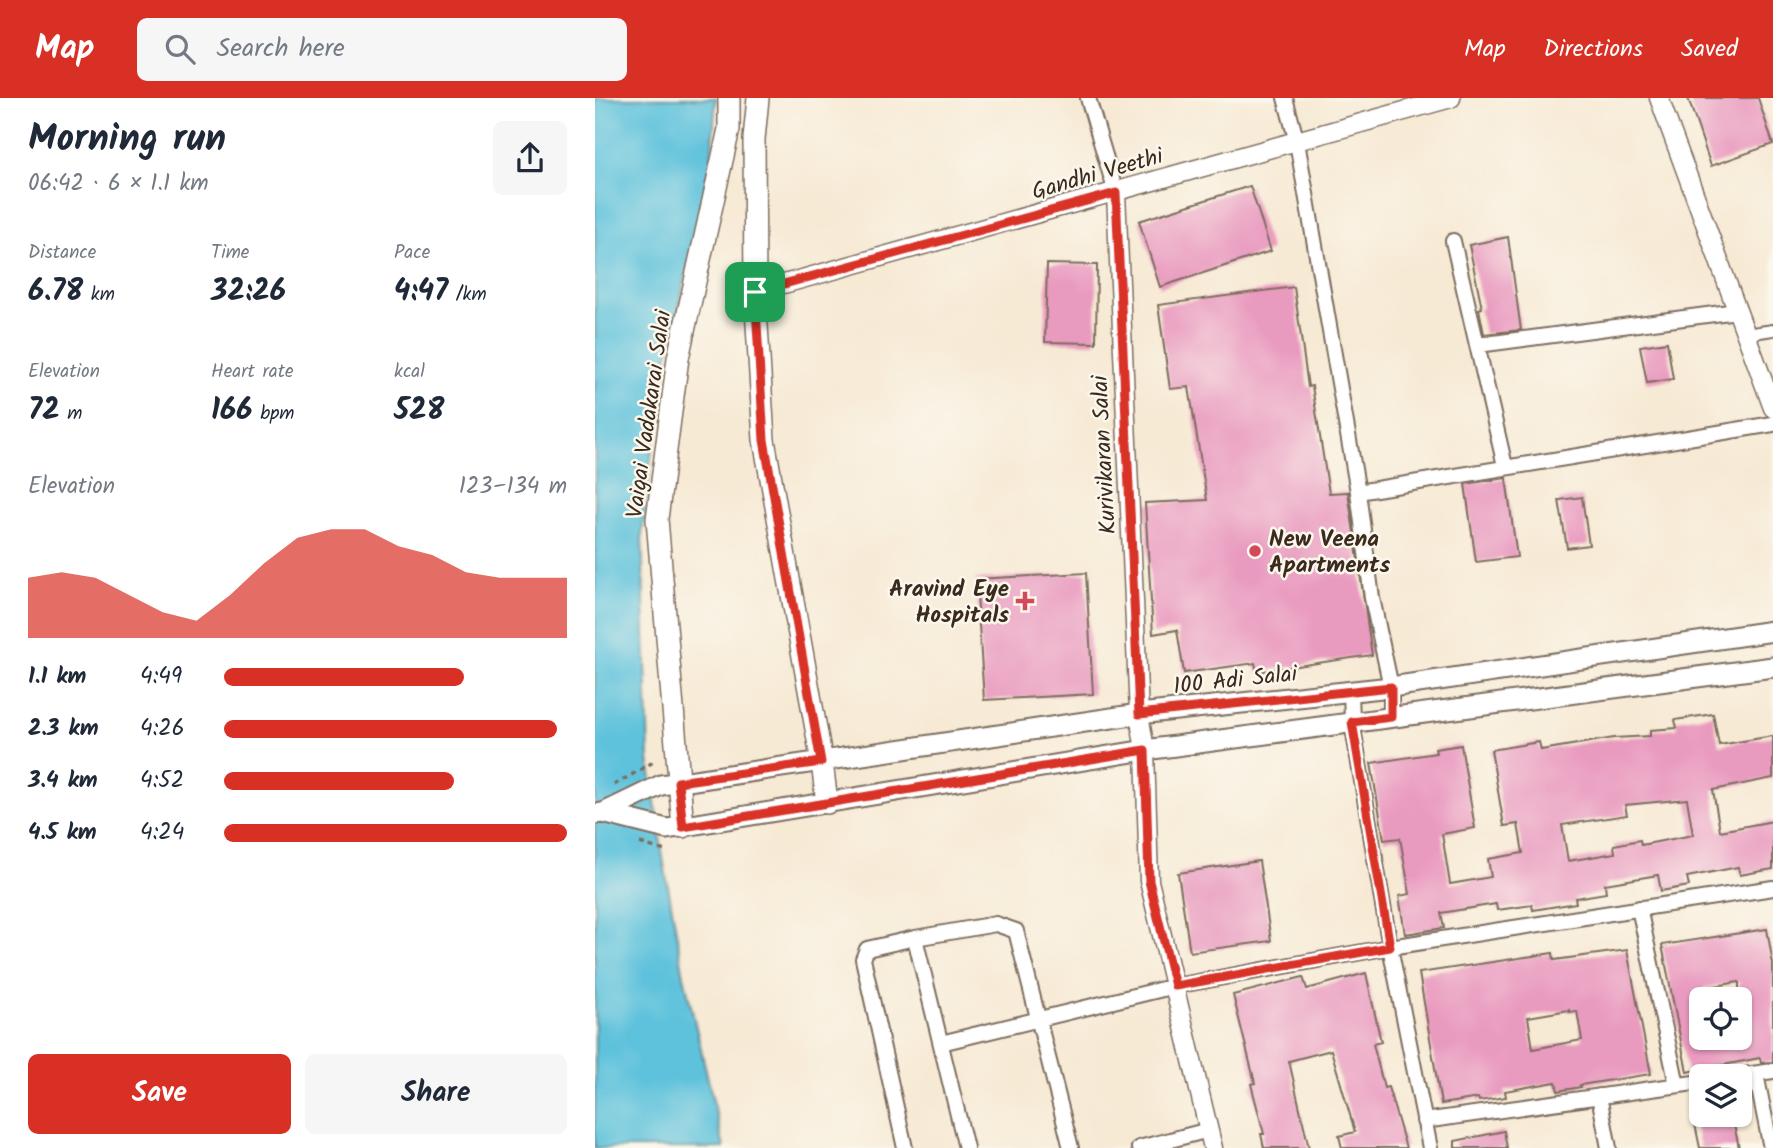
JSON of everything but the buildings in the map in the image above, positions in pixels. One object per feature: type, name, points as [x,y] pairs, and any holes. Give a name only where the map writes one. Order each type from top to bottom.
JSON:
[{"type":"main road","name":"Vaigai Vadakarai Salai","points":[[675,828],[669,784],[657,519],[678,358],[729,129],[729,98]]},
{"type":"main road","points":[[758,98],[754,139],[755,292],[764,440],[827,803]]},
{"type":"main road","name":"100 Adi Salai","points":[[599,813],[669,784],[1139,714],[1391,687],[1773,631]]},
{"type":"main road","points":[[599,813],[675,828],[1145,750],[1773,667]]},
{"type":"street","points":[[1088,98],[1116,193]]},
{"type":"street","points":[[1285,98],[1297,142],[1358,492],[1372,598],[1391,687],[1391,717]]},
{"type":"street","points":[[1659,98],[1773,408]]},
{"type":"street","name":"Gandhi Veethi","points":[[755,292],[1116,193],[1440,100]]},
{"type":"street","name":"Kurivikaran Salai","points":[[1116,193],[1139,714],[1145,750],[1149,881],[1213,1148]]},
{"type":"street","points":[[1453,241],[1505,466]]},
{"type":"street","points":[[1478,345],[1737,311]]},
{"type":"street","points":[[1746,334],[1773,330]]},
{"type":"street","points":[[1358,492],[1773,424]]},
{"type":"street","points":[[1350,691],[1352,722],[1390,947],[1430,1148]]},
{"type":"street","points":[[941,1043],[1175,986],[1390,947],[1773,888]]},
{"type":"street","points":[[1639,908],[1677,1085]]},
{"type":"street","points":[[905,1148],[863,958],[867,949],[996,924],[1016,930],[1071,1148]]},
{"type":"street","points":[[915,938],[966,1148]]},
{"type":"street","points":[[1752,1074],[1773,1071]]},
{"type":"street","points":[[1756,1074],[1771,1148]]},
{"type":"street","points":[[1424,1121],[1689,1084]]},
{"type":"street","points":[[1599,1096],[1609,1148]]},
{"type":"street","points":[[1139,1148],[1209,1130]]},
{"type":"path","points":[[613,786],[655,761]]},
{"type":"water","points":[[595,98],[716,98],[711,162],[658,399],[642,535],[649,759],[684,976],[724,1148],[595,1148]]},
{"type":"place","name":"New Veena Apartments","points":[[1255,551]]},
{"type":"place","name":"Aravind Eye Hospitals","points":[[1025,601]]},
{"type":"route","points":[[1116,193],[1139,714],[1391,687],[1391,717],[1352,722],[1390,947],[1175,986],[1149,881],[1145,750],[683,827],[678,782],[821,762],[764,440],[755,292],[1116,193]]}]
